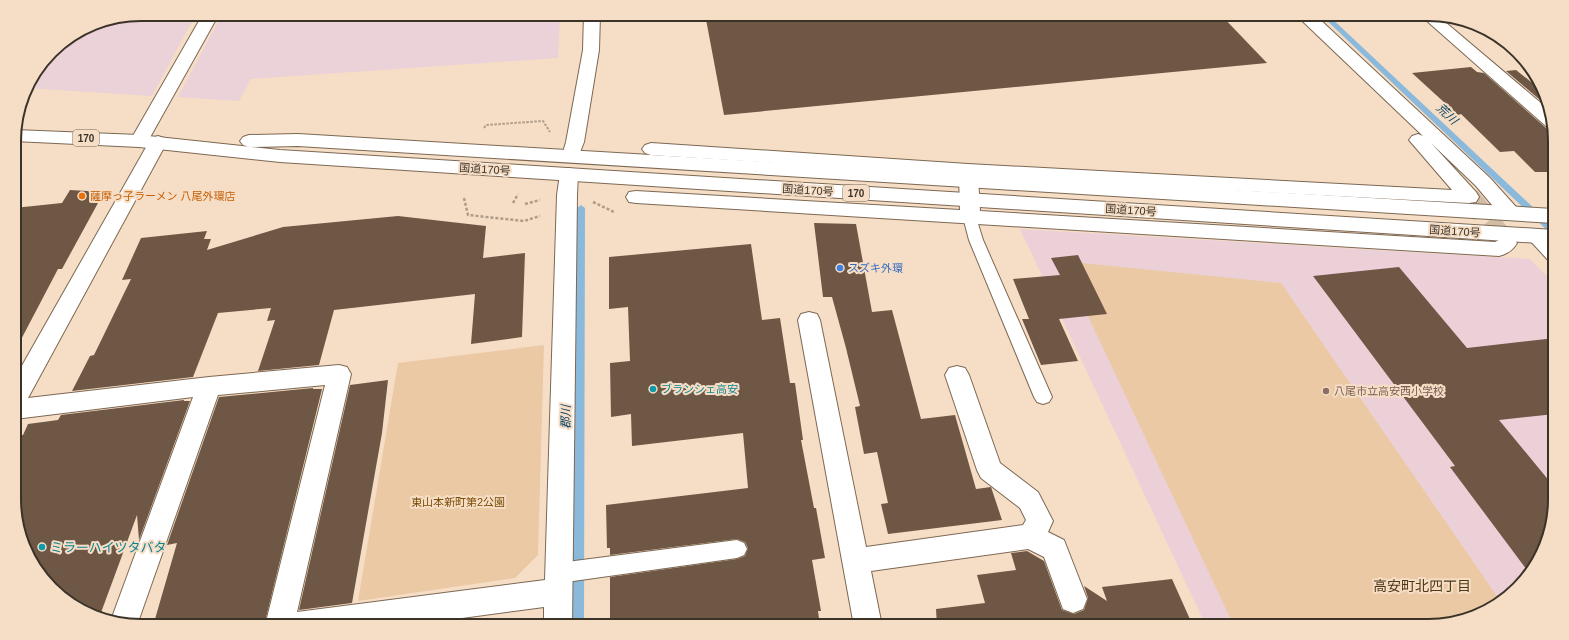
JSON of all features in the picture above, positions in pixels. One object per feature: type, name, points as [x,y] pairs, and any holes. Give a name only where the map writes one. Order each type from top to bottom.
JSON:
[{"type":"main road","points":[[21,387],[149,141],[208,21]]},
{"type":"main road","points":[[558,619],[567,195],[570,165],[591,50],[592,21]]},
{"type":"main road","points":[[651,149],[968,175],[1469,197],[1444,168],[1301,21]]},
{"type":"main road","points":[[1312,21],[1483,182],[1510,213]]},
{"type":"main road","points":[[1437,22],[1545,116]]},
{"type":"main road","name":"国道170号","points":[[21,135],[149,141],[280,156],[968,175],[1548,216]]},
{"type":"main road","name":"国道170号","points":[[570,165],[970,208],[1545,236]]},
{"type":"main road","points":[[968,175],[970,208]]},
{"type":"main road","points":[[636,197],[970,208],[1499,249],[1507,243]]},
{"type":"main road","points":[[809,320],[867,619]]},
{"type":"main road","points":[[21,408],[209,386],[339,374],[281,619]]},
{"type":"main road","points":[[957,375],[990,470],[1029,500],[1040,521],[1030,536]]},
{"type":"main road","points":[[126,618],[209,386]]},
{"type":"main road","points":[[855,561],[1030,536],[1054,549],[1073,599]]},
{"type":"main road","points":[[334,619],[560,579]]},
{"type":"lane","points":[[970,208],[976,240],[1043,397]]},
{"type":"lane","points":[[560,579],[613,566],[737,549]]},
{"type":"path","points":[[482,131],[486,125],[543,121],[554,137]]},
{"type":"path","points":[[464,198],[468,215],[524,221],[543,215]]},
{"type":"path","points":[[588,199],[611,210]]},
{"type":"shaded area","points":[[133,21],[192,21],[152,96],[33,88],[41,74],[56,56],[74,41],[95,30],[117,23]]},
{"type":"shaded area","points":[[218,21],[560,21],[558,58],[251,79],[239,101],[178,97]]},
{"type":"shaded area","name":"八尾市立高安西小学校","points":[[1020,229],[1530,259],[1548,277],[1548,499],[1547,515],[1542,538],[1528,566],[1513,584],[1481,607],[1452,617],[1436,619],[1203,619]]},
{"type":"green space","points":[[1062,261],[1281,283],[1497,597],[1481,607],[1467,613],[1436,619],[1231,619]]},
{"type":"green space","name":"東山本新町第2公園","points":[[544,345],[538,555],[515,578],[358,601],[398,363]]},
{"type":"building","points":[[706,21],[1227,21],[1267,63],[724,115]]},
{"type":"building","points":[[1471,67],[1477,72],[1484,73],[1547,128],[1548,172],[1535,172],[1514,151],[1500,152],[1461,114],[1458,115],[1412,73]]},
{"type":"building","points":[[1516,70],[1534,84],[1542,101],[1506,71]]},
{"type":"building","points":[[70,190],[104,192],[62,269],[58,269],[21,340],[21,207],[62,203]]},
{"type":"building","points":[[398,216],[486,226],[483,258],[525,253],[522,337],[471,344],[475,294],[334,310],[319,365],[258,371],[275,320],[267,321],[271,308],[218,313],[193,377],[72,391],[90,356],[94,355],[131,279],[122,280],[141,238],[207,231],[204,239],[211,239],[207,250],[283,227]]},
{"type":"building","points":[[814,223],[856,224],[872,312],[892,310],[921,419],[955,415],[976,489],[991,487],[1002,520],[888,534],[881,504],[888,503],[877,452],[864,454],[855,407],[860,406],[846,348],[832,297],[823,297]]},
{"type":"building","points":[[751,244],[762,320],[780,318],[790,383],[795,383],[803,440],[801,440],[825,558],[812,560],[821,611],[818,611],[819,619],[610,619],[610,577],[737,559],[745,556],[748,548],[745,542],[737,539],[610,555],[610,548],[607,548],[606,505],[748,488],[743,433],[632,446],[631,414],[611,417],[610,363],[630,361],[628,307],[609,309],[609,257]]},
{"type":"building","points":[[1078,255],[1107,314],[1059,319],[1078,361],[1041,365],[1022,319],[1029,319],[1013,279],[1060,275],[1051,258]]},
{"type":"building","points":[[1399,267],[1467,348],[1548,339],[1548,415],[1499,420],[1548,480],[1547,515],[1544,530],[1536,552],[1526,569],[1450,467],[1455,466],[1313,276]]},
{"type":"building","points":[[388,380],[382,433],[352,603],[299,610],[350,385]]},
{"type":"building","points":[[313,388],[322,389],[266,619],[155,619],[177,543],[167,545],[219,397]]},
{"type":"building","points":[[184,400],[190,401],[139,540],[137,515],[101,613],[74,599],[51,578],[41,566],[33,552],[23,523],[21,507],[21,435],[23,435],[28,424],[58,420],[61,415]]},
{"type":"building","points":[[1027,551],[1044,561],[1062,610],[1074,614],[1084,610],[1088,598],[1084,586],[1107,601],[1102,587],[1172,579],[1190,619],[937,619],[936,609],[985,603],[977,575],[1016,570],[1011,553]]},
{"type":"waterway","name":"荒川","points":[[1330,21],[1548,226]]},
{"type":"waterway","name":"郡川","points":[[577,619],[581,208]]},
{"type":"tunnel","points":[[1469,197],[1507,243]]},
{"type":"place","name":"薩摩っ子ラーメン 八尾外環店","points":[[82,196]]},
{"type":"place","name":"スズキ外環","points":[[840,268]]},
{"type":"place","name":"ブランシェ高安","points":[[653,389]]},
{"type":"place","name":"八尾市立高安西小学校","points":[[1326,391]]},
{"type":"place","name":"ミラーハイツタバタ","points":[[42,547]]},
{"type":"district","name":"高安町北四丁目","points":[[1422,586]]}]
